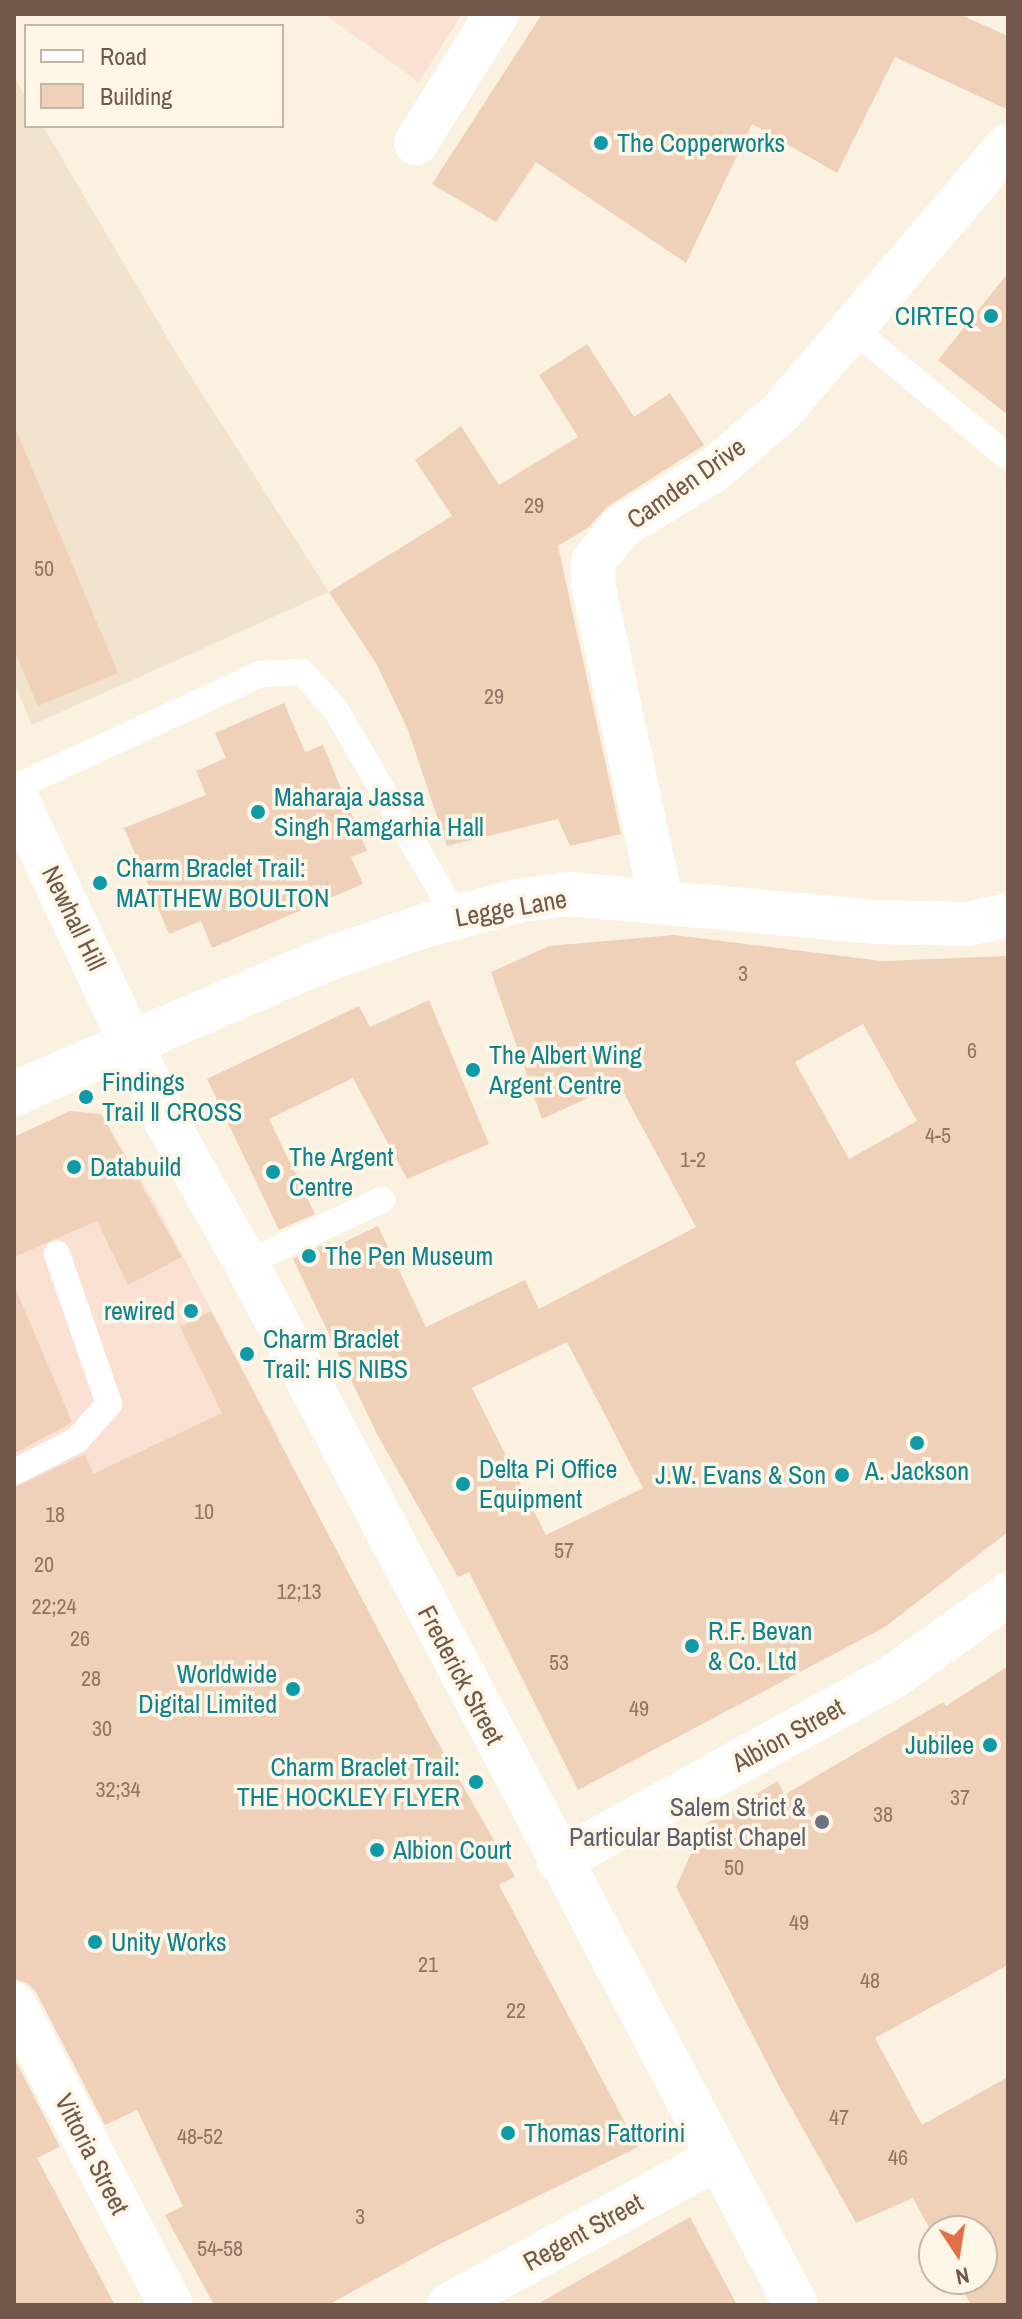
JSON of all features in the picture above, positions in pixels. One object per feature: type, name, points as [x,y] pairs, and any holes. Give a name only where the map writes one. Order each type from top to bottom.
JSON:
[{"type":"street","points":[[416,143],[497,14]]},
{"type":"street","name":"Camden Drive","points":[[661,901],[593,584],[594,561],[620,528],[714,470],[781,412],[1008,145]]},
{"type":"street","name":"Newhall Hill","points":[[14,791],[131,1043]]},
{"type":"street","name":"Legge Lane","points":[[14,1094],[322,961],[456,917],[517,901],[569,894],[875,922],[968,924],[1008,915]]},
{"type":"street","name":"Frederick Street","points":[[131,1043],[166,1121],[246,1263],[796,2305]]},
{"type":"street","name":"Albion Street","points":[[559,1861],[891,1678],[1008,1595]]},
{"type":"street","name":"Vittoria Street","points":[[14,2004],[171,2305]]},
{"type":"street","name":"Regent Street","points":[[449,2305],[717,2158]]},
{"type":"lane","points":[[853,329],[1008,457]]},
{"type":"lane","points":[[14,791],[261,674],[302,672],[336,710],[456,917]]},
{"type":"lane","points":[[246,1263],[382,1200]]},
{"type":"lane","points":[[14,1472],[77,1440],[109,1404],[57,1254]]},
{"type":"shaded area","points":[[324,14],[462,14],[419,82]]},
{"type":"shaded area","points":[[14,77],[24,94],[24,128],[44,128],[181,361],[329,592],[32,725],[14,683]]},
{"type":"shaded area","points":[[70,1111],[101,1114],[152,1198],[278,1436],[14,1558],[14,1137]]},
{"type":"building","name":"The Copperworks","points":[[542,14],[959,14],[1008,36],[1008,110],[895,57],[837,173],[752,124],[686,263],[536,162],[496,222],[432,184]]},
{"type":"building","name":"CIRTEQ","points":[[1008,273],[1008,415],[938,360]]},
{"type":"building","points":[[587,344],[634,417],[670,393],[704,445],[607,507],[589,527],[558,546],[621,834],[570,846],[558,819],[447,846],[408,730],[376,663],[329,592],[452,516],[415,460],[461,426],[499,485],[578,437],[539,375]]},
{"type":"building","points":[[14,425],[118,673],[38,706],[14,650]]},
{"type":"building","name":"Maharaja Jassa Singh Ramgarhia Hall","points":[[284,703],[305,752],[323,745],[367,851],[351,857],[363,884],[212,948],[201,921],[169,934],[124,828],[206,795],[196,771],[226,758],[215,733]]},
{"type":"building","points":[[674,935],[882,961],[1008,956],[1008,1532],[885,1627],[578,1790],[469,1572],[458,1577],[377,1434],[293,1259],[329,1242],[331,1248],[378,1226],[426,1327],[525,1280],[539,1309],[696,1227],[619,1084],[542,1119],[491,972],[549,946]],"holes":[[[863,1024],[917,1121],[849,1159],[795,1062]],[[567,1342],[643,1488],[546,1535],[472,1388]]]},
{"type":"building","points":[[429,1000],[489,1144],[407,1179],[353,1078],[269,1119],[315,1214],[279,1230],[207,1079],[359,1006],[370,1027]]},
{"type":"building","name":"Databuild","points":[[70,1111],[101,1114],[182,1257],[128,1285],[97,1221],[14,1257],[14,1137]]},
{"type":"building","points":[[14,1285],[72,1422],[14,1454]]},
{"type":"building","points":[[211,1311],[431,1730],[515,1877],[499,1885],[638,2147],[438,2245],[328,2305],[214,2305],[165,2215],[183,2206],[137,2110],[105,2125],[36,1992],[27,1983],[14,1979],[14,1488],[85,1454],[93,1474],[222,1413],[180,1327]]},
{"type":"building","points":[[1008,1666],[1008,1965],[875,2038],[922,2125],[1008,2077],[1008,2305],[971,2305],[966,2295],[998,2295],[998,2215],[922,2215],[913,2198],[856,2223],[780,2088],[676,1887],[704,1825],[778,1781],[784,1795],[943,1702],[946,1706]]},
{"type":"building","points":[[14,2058],[60,2147],[37,2158],[115,2305],[14,2305]]},
{"type":"building","points":[[690,2217],[737,2305],[536,2305]]},
{"type":"place","name":"The Copperworks","points":[[601,143]]},
{"type":"place","name":"CIRTEQ","points":[[991,316]]},
{"type":"place","name":"Maharaja Jassa Singh Ramgarhia Hall","points":[[258,812]]},
{"type":"place","name":"Charm Braclet Trail: MATTHEW BOULTON","points":[[100,883]]},
{"type":"place","name":"The Albert Wing Argent Centre","points":[[473,1070]]},
{"type":"place","name":"Findings Trail ‖ CROSS","points":[[86,1097]]},
{"type":"place","name":"Databuild","points":[[74,1167]]},
{"type":"place","name":"The Argent Centre","points":[[273,1172]]},
{"type":"place","name":"The Pen Museum","points":[[309,1256]]},
{"type":"place","name":"rewired","points":[[191,1311]]},
{"type":"place","name":"Charm Braclet Trail: HIS NIBS","points":[[247,1354]]},
{"type":"place","name":"A. Jackson","points":[[917,1443]]},
{"type":"place","name":"J.W. Evans & Son","points":[[842,1475]]},
{"type":"place","name":"Delta Pi Office Equipment","points":[[463,1484]]},
{"type":"place","name":"R.F. Bevan & Co. Ltd","points":[[692,1646]]},
{"type":"place","name":"Worldwide Digital Limited","points":[[293,1689]]},
{"type":"place","name":"Jubilee","points":[[990,1745]]},
{"type":"place","name":"Charm Braclet Trail: THE HOCKLEY FLYER","points":[[476,1782]]},
{"type":"place","name":"Salem Strict & Particular Baptist Chapel","points":[[822,1822]]},
{"type":"place","name":"Albion Court","points":[[377,1850]]},
{"type":"place","name":"Unity Works","points":[[95,1942]]},
{"type":"place","name":"Thomas Fattorini","points":[[508,2133]]}]
